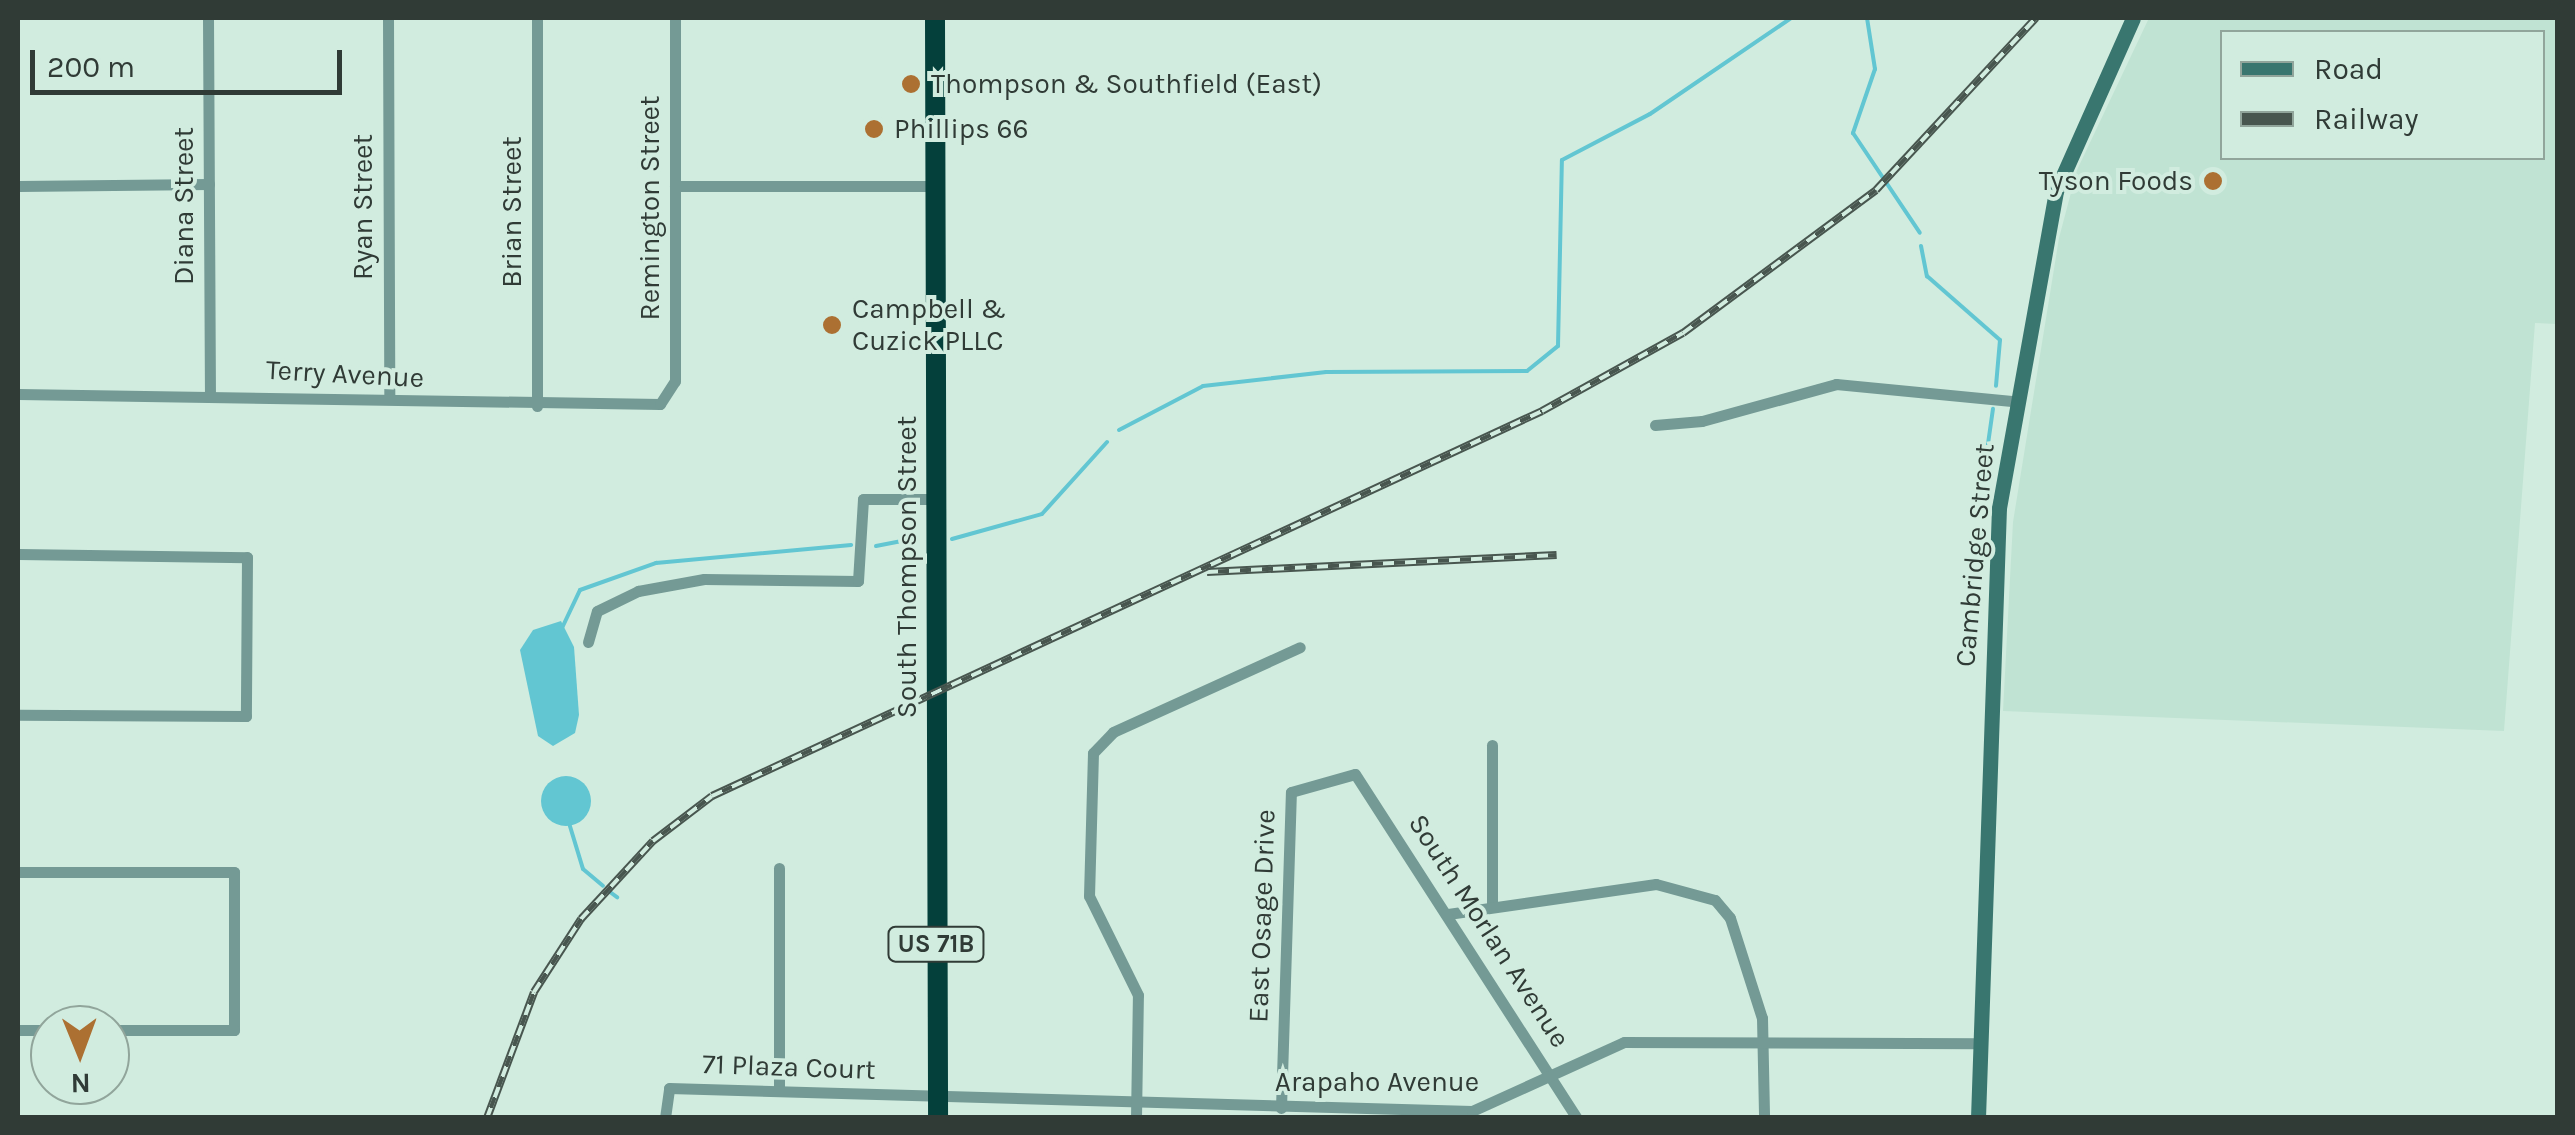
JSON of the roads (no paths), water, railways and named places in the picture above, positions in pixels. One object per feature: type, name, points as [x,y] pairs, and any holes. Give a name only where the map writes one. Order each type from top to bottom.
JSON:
[{"type":"highway","name":"South Thompson Street","points":[[935,18],[938,1108]]},
{"type":"street","name":"Diana Street","points":[[208,18],[210,395]]},
{"type":"street","name":"Ryan Street","points":[[388,18],[389,397]]},
{"type":"street","name":"Brian Street","points":[[536,18],[537,406]]},
{"type":"street","name":"Remington Street","points":[[668,398],[675,186],[675,18]]},
{"type":"street","name":"Cambridge Street","points":[[1978,1118],[1994,570],[2014,401],[2060,179],[2133,18]]},
{"type":"street","points":[[18,186],[209,184]]},
{"type":"street","points":[[675,186],[934,186]]},
{"type":"street","points":[[1655,425],[1702,422],[1836,384],[2014,401]]},
{"type":"street","name":"Terry Avenue","points":[[18,394],[389,397],[537,406],[648,406],[668,398]]},
{"type":"street","points":[[588,642],[598,611],[638,591],[704,579],[858,580],[863,499],[934,500]]},
{"type":"street","points":[[18,554],[247,556],[246,716],[18,715]]},
{"type":"street","points":[[1136,1112],[1138,995],[1089,896],[1093,753],[1112,732],[1300,647]]},
{"type":"street","points":[[1492,745],[1492,905]]},
{"type":"street","name":"East Osage Drive","points":[[1275,1111],[1293,786],[1356,774]]},
{"type":"street","name":"South Morlan Avenue","points":[[1356,774],[1576,1118]]},
{"type":"street","points":[[779,868],[779,1090]]},
{"type":"street","points":[[18,872],[234,872],[234,1030],[130,1030]]},
{"type":"street","points":[[1448,914],[1656,884],[1715,900],[1730,918],[1764,1041],[1764,1117]]},
{"type":"street","name":"Arapaho Avenue","points":[[938,1108],[1423,1114],[1498,1106],[1624,1042],[1980,1042]]},
{"type":"street","name":"71 Plaza Court","points":[[665,1118],[668,1088],[779,1090],[938,1108]]},
{"type":"water","points":[[561,621],[574,647],[579,715],[575,733],[553,746],[538,736],[520,650],[533,630]]},
{"type":"water","points":[[566,776],[584,783],[591,801],[584,819],[566,826],[548,819],[541,801],[548,783]]},
{"type":"waterway","points":[[1119,430],[1203,386],[1326,372],[1527,371],[1558,346],[1562,160],[1650,114],[1791,18]]},
{"type":"waterway","points":[[1867,18],[1875,69],[1853,133],[1920,233]]},
{"type":"waterway","points":[[1921,246],[1927,276],[2000,340],[1996,386]]},
{"type":"waterway","points":[[1982,486],[1993,409]]},
{"type":"waterway","points":[[952,539],[1042,514],[1107,442]]},
{"type":"waterway","points":[[876,546],[913,539]]},
{"type":"waterway","points":[[562,628],[580,590],[656,563],[851,545]]},
{"type":"waterway","points":[[569,823],[583,869],[603,886]]},
{"type":"waterway","points":[[610,892],[617,897]]},
{"type":"railway","points":[[487,1118],[534,992],[581,919],[653,841],[712,796],[1542,411],[1683,333],[1876,190],[2036,18]]},
{"type":"railway","points":[[1207,572],[1557,555]]},
{"type":"place","name":"Thompson & Southfield (East)","points":[[911,84]]},
{"type":"place","name":"Phillips 66","points":[[874,129]]},
{"type":"place","name":"Tyson Foods","points":[[2213,181]]},
{"type":"place","name":"Campbell & Cuzick PLLC","points":[[832,325]]}]
